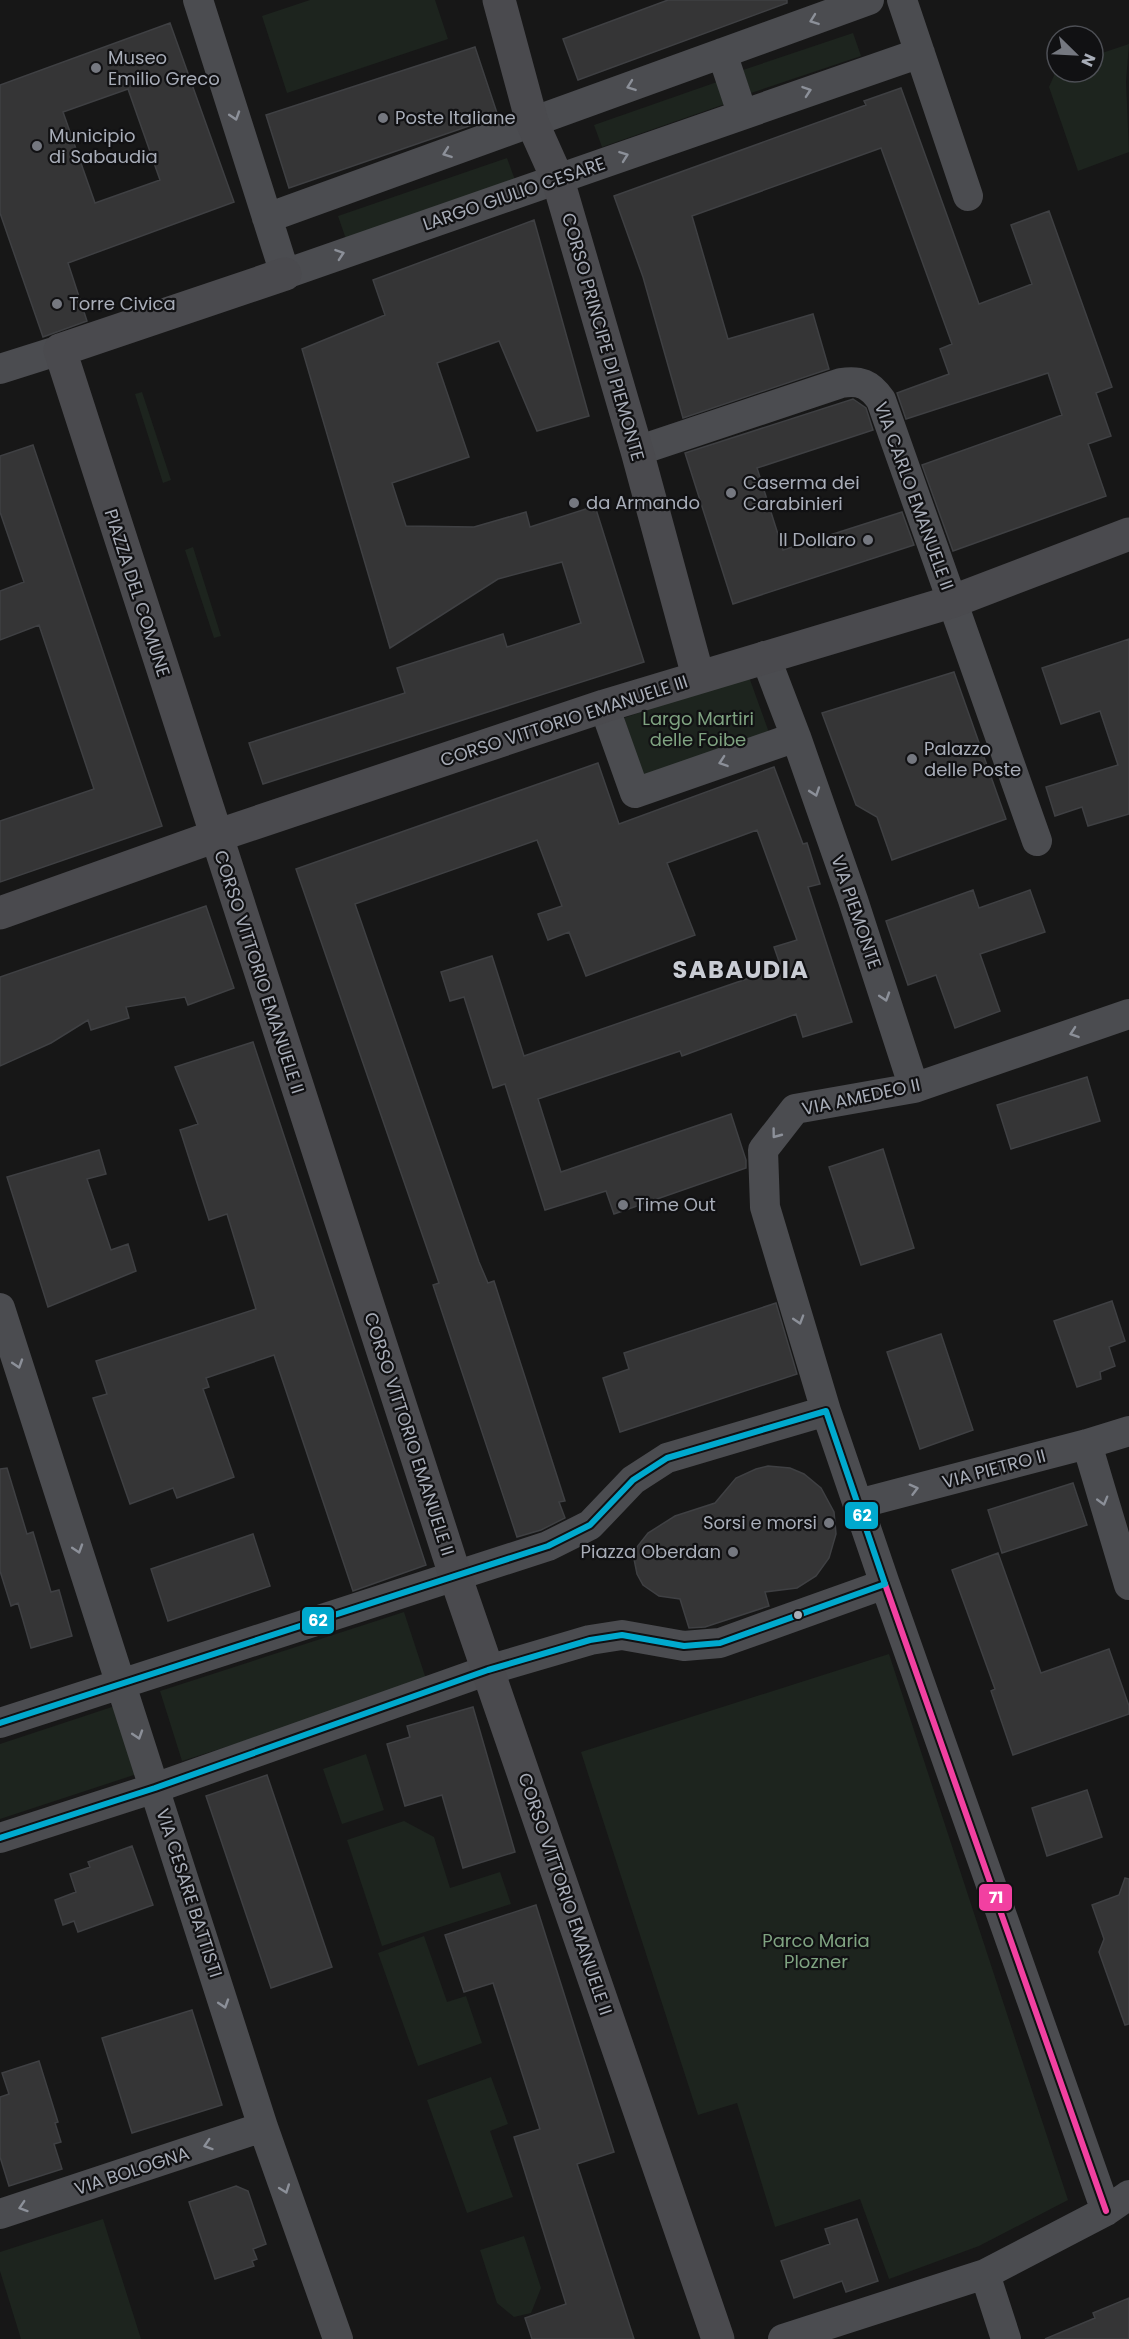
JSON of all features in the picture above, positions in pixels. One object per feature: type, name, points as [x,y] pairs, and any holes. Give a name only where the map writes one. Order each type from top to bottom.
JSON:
[{"type":"street","points":[[0,369],[285,274],[198,0]]},
{"type":"street","name":"CORSO PRINCIPE DI PIEMONTE","points":[[499,0],[532,122],[558,180],[637,451],[698,676]]},
{"type":"street","points":[[267,218],[869,0]]},
{"type":"street","points":[[902,0],[968,196]]},
{"type":"street","points":[[722,53],[742,113]]},
{"type":"street","name":"LARGO GIULIO CESARE","points":[[285,274],[558,180],[742,113],[920,53]]},
{"type":"street","name":"PIAZZA DEL COMUNE","points":[[60,350],[216,836]]},
{"type":"street","name":"VIA CARLO EMANUELE II","points":[[637,451],[841,383],[854,381],[866,384],[881,400],[1037,841]]},
{"type":"street","name":"CORSO VITTORIO EMANUELE III","points":[[0,913],[216,836],[604,706],[951,602],[1129,534]]},
{"type":"street","points":[[604,706],[635,793],[796,737],[765,657]]},
{"type":"street","name":"VIA PIEMONTE","points":[[796,737],[853,900],[914,1088]]},
{"type":"street","name":"CORSO VITTORIO EMANUELE II","points":[[216,836],[455,1575],[718,2339]]},
{"type":"street","name":"VIA AMEDEO II","points":[[885,1584],[826,1411],[765,1207],[763,1150],[795,1109],[914,1088],[1129,1014]]},
{"type":"street","name":"VIA CESARE BATTISTI","points":[[0,1308],[263,2127],[338,2339]]},
{"type":"street","points":[[0,1723],[548,1546],[579,1532],[598,1518],[633,1480],[667,1458],[826,1411]]},
{"type":"street","name":"VIA PIETRO II","points":[[858,1504],[1129,1431]]},
{"type":"street","points":[[1087,1444],[1129,1585]]},
{"type":"street","points":[[0,1838],[155,1788],[488,1670],[606,1636],[640,1637],[684,1646],[720,1643],[885,1584],[1118,2203],[985,2274],[787,2338]]},
{"type":"street","name":"VIA BOLOGNA","points":[[0,2214],[263,2127]]},
{"type":"street","points":[[985,2274],[1006,2339]]},
{"type":"green space","points":[[310,0],[435,0],[448,39],[287,93],[262,16]]},
{"type":"green space","points":[[853,33],[861,56],[751,93],[743,70]]},
{"type":"green space","points":[[1129,44],[1126,81],[1129,152],[1078,171],[1049,87],[1050,84],[1105,84],[1105,52]]},
{"type":"green space","points":[[717,82],[725,104],[602,147],[594,125]]},
{"type":"green space","points":[[507,158],[515,180],[346,239],[338,216]]},
{"type":"green space","points":[[142,392],[171,480],[163,483],[135,394]]},
{"type":"green space","points":[[193,547],[221,636],[214,638],[185,550]]},
{"type":"green space","name":"Largo Martiri delle Foibe","points":[[748,674],[772,741],[647,786],[624,718]]},
{"type":"green space","points":[[404,1612],[427,1682],[182,1761],[160,1691]]},
{"type":"green space","name":"Parco Maria Plozner","points":[[889,1654],[1068,2200],[979,2246],[889,2279],[860,2199],[775,2227],[737,2103],[698,2115],[581,1752]]},
{"type":"green space","points":[[118,1705],[140,1773],[0,1819],[0,1744]]},
{"type":"green space","points":[[366,1754],[384,1810],[342,1824],[323,1769]]},
{"type":"green space","points":[[404,1821],[434,1837],[450,1888],[500,1872],[511,1904],[382,1946],[347,1840]]},
{"type":"green space","points":[[424,1936],[447,2002],[466,1996],[482,2043],[418,2066],[378,1953]]},
{"type":"green space","points":[[491,2077],[508,2124],[490,2131],[513,2197],[467,2213],[427,2100]]},
{"type":"green space","points":[[103,2219],[141,2339],[21,2339],[0,2271],[0,2252]]},
{"type":"green space","points":[[524,2236],[541,2288],[531,2313],[514,2317],[497,2303],[480,2250]]},
{"type":"building","points":[[668,0],[787,0],[787,3],[578,80],[563,39]]},
{"type":"building","name":"Municipio di Sabaudia","points":[[170,23],[234,202],[68,263],[87,321],[43,337],[0,213],[0,85]],"holes":[[[128,89],[160,180],[95,203],[63,112]]]},
{"type":"building","name":"Poste Italiane","points":[[475,47],[498,116],[289,188],[266,115]]},
{"type":"building","points":[[901,88],[979,304],[1032,284],[1011,225],[1049,211],[1112,387],[1096,393],[1111,436],[1088,444],[1106,496],[953,551],[922,465],[1062,415],[1048,373],[906,419],[897,393],[949,374],[940,349],[952,344],[881,148],[692,216],[728,339],[813,314],[829,369],[683,418],[643,277],[614,196],[866,105],[864,101]]},
{"type":"building","points":[[534,220],[589,416],[537,431],[499,341],[437,363],[469,457],[392,483],[406,526],[474,527],[526,512],[530,527],[595,506],[644,662],[263,784],[249,743],[405,693],[397,668],[503,634],[507,647],[581,623],[562,562],[498,579],[390,648],[302,349],[385,315],[373,280]]},
{"type":"building","name":"Caserma dei Carabinieri","points":[[853,399],[866,408],[873,430],[757,468],[783,550],[902,512],[914,545],[733,604],[685,453]]},
{"type":"building","points":[[33,445],[162,826],[0,882],[0,821],[94,789],[39,625],[0,640],[0,591],[24,582],[0,512],[0,456]]},
{"type":"building","points":[[1129,639],[1129,814],[1088,826],[1082,807],[1055,816],[1046,787],[1118,765],[1100,711],[1061,724],[1042,668]]},
{"type":"building","name":"Palazzo delle Poste","points":[[954,672],[1006,819],[892,860],[877,817],[856,805],[822,713]]},
{"type":"building","points":[[598,763],[619,824],[774,767],[803,844],[807,843],[820,884],[808,887],[852,1022],[803,1037],[796,1014],[682,1056],[680,1051],[538,1099],[561,1172],[731,1114],[746,1160],[746,1168],[614,1214],[606,1191],[545,1210],[505,1084],[493,1088],[464,997],[450,1001],[441,972],[492,956],[524,1056],[781,967],[774,947],[797,940],[757,830],[667,863],[695,935],[586,976],[569,932],[548,940],[538,914],[562,906],[537,840],[355,904],[479,1262],[488,1283],[494,1281],[565,1501],[559,1502],[565,1518],[541,1530],[517,1537],[433,1285],[439,1283],[296,869]]},
{"type":"building","points":[[973,890],[979,908],[1030,890],[1045,932],[980,954],[1000,1011],[955,1028],[936,975],[908,985],[886,921]]},
{"type":"building","points":[[206,906],[234,988],[188,1005],[185,997],[126,1007],[129,1018],[91,1030],[88,1020],[51,1043],[0,1066],[0,977]]},
{"type":"building","points":[[253,1042],[426,1565],[353,1591],[274,1355],[206,1378],[209,1387],[203,1389],[234,1477],[177,1498],[173,1488],[130,1504],[93,1398],[107,1394],[96,1361],[256,1309],[227,1214],[209,1220],[180,1130],[198,1124],[175,1067]]},
{"type":"building","points":[[1087,1077],[1100,1121],[1011,1149],[997,1105]]},
{"type":"building","points":[[883,1149],[914,1248],[861,1265],[829,1167]]},
{"type":"building","points":[[99,1150],[106,1174],[87,1179],[111,1250],[128,1244],[136,1271],[48,1307],[7,1177]]},
{"type":"building","points":[[1112,1301],[1125,1341],[1109,1347],[1115,1366],[1100,1372],[1101,1379],[1077,1387],[1054,1321]]},
{"type":"building","points":[[776,1303],[797,1374],[620,1432],[603,1378],[629,1369],[624,1353]]},
{"type":"building","points":[[941,1334],[973,1430],[920,1449],[887,1352]]},
{"type":"building","name":"Piazza Oberdan","points":[[768,1466],[790,1468],[804,1474],[821,1488],[834,1512],[836,1534],[829,1558],[816,1576],[797,1588],[765,1592],[769,1606],[705,1627],[689,1628],[680,1599],[659,1596],[643,1585],[637,1574],[634,1559],[637,1547],[648,1533],[675,1516],[715,1503],[736,1478]]},
{"type":"building","points":[[7,1468],[27,1534],[33,1532],[51,1592],[59,1590],[72,1636],[31,1648],[18,1603],[11,1606],[0,1571],[0,1469]]},
{"type":"building","points":[[1073,1483],[1087,1525],[1002,1553],[988,1510]]},
{"type":"building","points":[[253,1534],[270,1586],[168,1621],[151,1569]]},
{"type":"building","points":[[998,1553],[1041,1673],[1109,1649],[1129,1706],[1129,1714],[1013,1755],[991,1691],[995,1689],[952,1570]]},
{"type":"building","points":[[473,1707],[515,1852],[463,1868],[442,1795],[405,1806],[387,1744],[410,1737],[407,1726]]},
{"type":"building","points":[[267,1775],[332,1967],[271,1988],[206,1796]]},
{"type":"building","points":[[1087,1790],[1102,1837],[1047,1856],[1032,1808]]},
{"type":"building","points":[[132,1846],[153,1905],[78,1932],[74,1921],[63,1925],[55,1900],[76,1892],[70,1874],[90,1867],[88,1862]]},
{"type":"building","points":[[1125,1878],[1129,1879],[1129,2024],[1125,2025],[1099,1952],[1104,1939],[1092,1905],[1119,1895]]},
{"type":"building","points":[[536,1905],[614,2152],[577,2164],[634,2339],[532,2339],[525,2318],[566,2304],[514,2137],[540,2129],[493,1983],[464,1992],[445,1935]]},
{"type":"building","points":[[192,2010],[222,2105],[132,2133],[102,2038]]},
{"type":"building","points":[[39,2061],[58,2122],[55,2123],[61,2142],[54,2144],[62,2169],[9,2186],[0,2157],[0,2097],[9,2094],[2,2073]]},
{"type":"building","points":[[236,2186],[248,2191],[266,2244],[253,2249],[257,2259],[252,2261],[254,2266],[215,2279],[189,2202]]},
{"type":"building","points":[[857,2219],[878,2281],[846,2292],[842,2281],[794,2298],[781,2261],[830,2244],[825,2229]]},
{"type":"building","points":[[1129,2298],[1129,2339],[1045,2339],[1095,2318],[1093,2313]]},
{"type":"transit line","name":"62","points":[[0,1723],[548,1546],[590,1525],[633,1480],[667,1458],[826,1411],[885,1584],[720,1643],[684,1646],[622,1635],[590,1640],[488,1670],[155,1788],[0,1838]]},
{"type":"transit line","name":"71","points":[[885,1584],[1106,2211]]},
{"type":"place","name":"Museo Emilio Greco","points":[[96,68]]},
{"type":"place","name":"Poste Italiane","points":[[383,118]]},
{"type":"place","name":"Municipio di Sabaudia","points":[[37,146]]},
{"type":"place","name":"Torre Civica","points":[[57,304]]},
{"type":"place","name":"Caserma dei Carabinieri","points":[[731,493]]},
{"type":"place","name":"da Armando","points":[[574,503]]},
{"type":"place","name":"Il Dollaro","points":[[868,540]]},
{"type":"place","name":"Palazzo delle Poste","points":[[912,759]]},
{"type":"place","name":"Time Out","points":[[623,1205]]},
{"type":"place","name":"Sorsi e morsi","points":[[829,1523]]},
{"type":"place","name":"Piazza Oberdan","points":[[733,1552]]},
{"type":"district","name":"SABAUDIA","points":[[741,970]]}]
